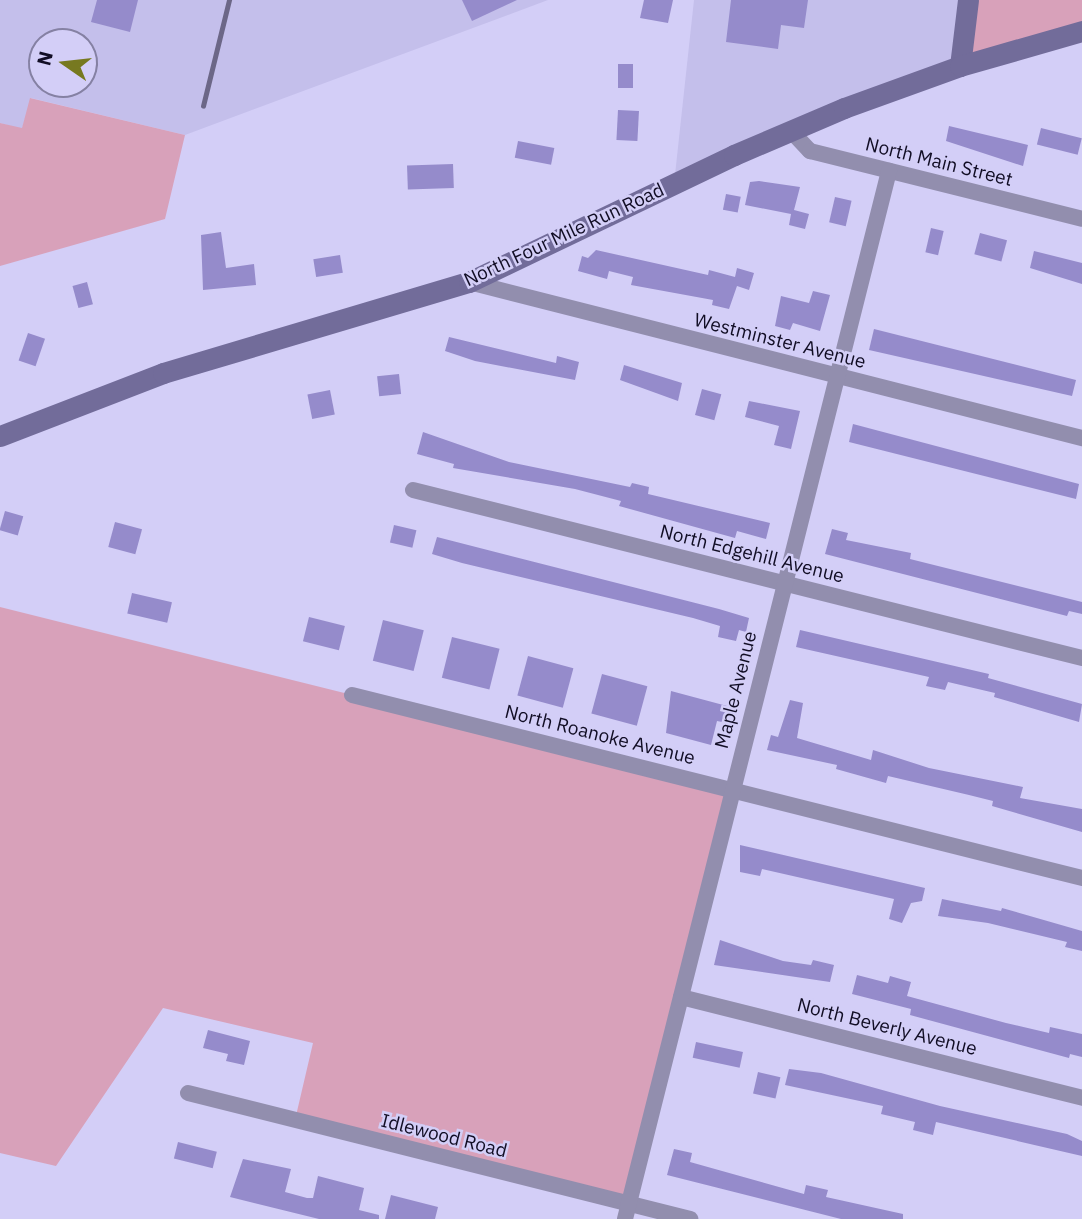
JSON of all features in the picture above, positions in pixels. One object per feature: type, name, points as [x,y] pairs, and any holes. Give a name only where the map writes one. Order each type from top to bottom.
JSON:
[{"type":"street","points":[[960,65],[968,0]]},
{"type":"street","name":"North Four Mile Run Road","points":[[0,436],[163,373],[469,282],[734,155],[793,133],[844,108],[960,65],[1082,31]]},
{"type":"street","name":"North Main Street","points":[[793,133],[810,151],[1082,219]]},
{"type":"street","name":"Maple Avenue","points":[[627,1211],[889,171]]},
{"type":"street","name":"Westminster Avenue","points":[[469,282],[1082,438]]},
{"type":"street","name":"North Edgehill Avenue","points":[[413,490],[1082,658]]},
{"type":"street","name":"North Roanoke Avenue","points":[[352,695],[1082,878]]},
{"type":"street","name":"North Beverly Avenue","points":[[681,997],[1082,1098]]},
{"type":"street","name":"Idlewood Road","points":[[188,1093],[627,1211],[690,1219]]},
{"type":"shaded area","points":[[0,0],[548,0],[185,135],[31,98],[22,129],[0,123]]},
{"type":"shaded area","points":[[694,0],[968,0],[960,66],[674,184]]},
{"type":"shaded area","points":[[968,0],[1082,0],[1082,31],[960,66]]},
{"type":"shaded area","points":[[30,98],[185,135],[165,219],[0,266],[0,123],[22,128]]},
{"type":"shaded area","points":[[0,607],[733,790],[629,1204],[295,1120],[313,1043],[163,1008],[56,1166],[0,1153]]},
{"type":"building","points":[[97,0],[138,0],[130,32],[91,22]]},
{"type":"building","points":[[462,0],[517,0],[472,21]]},
{"type":"building","points":[[644,0],[673,0],[668,23],[640,18]]},
{"type":"building","points":[[731,0],[808,0],[804,28],[781,25],[778,49],[726,42]]},
{"type":"building","points":[[618,64],[633,64],[633,88],[618,88]]},
{"type":"building","points":[[618,110],[639,111],[637,141],[616,140]]},
{"type":"building","points":[[949,126],[1028,145],[1023,166],[946,141]]},
{"type":"building","points":[[1041,128],[1082,138],[1078,155],[1037,144]]},
{"type":"building","points":[[518,141],[554,148],[551,165],[515,158]]},
{"type":"building","points":[[453,164],[454,188],[408,190],[407,166]]},
{"type":"building","points":[[750,182],[800,187],[794,210],[809,214],[805,229],[789,225],[791,214],[745,205]]},
{"type":"building","points":[[726,194],[741,197],[738,213],[723,210]]},
{"type":"building","points":[[835,197],[852,201],[846,226],[829,222]]},
{"type":"building","points":[[931,228],[944,231],[938,255],[925,252]]},
{"type":"building","points":[[221,232],[226,268],[254,264],[256,285],[203,290],[201,235]]},
{"type":"building","points":[[980,233],[1007,240],[1001,261],[974,254]]},
{"type":"building","points":[[596,250],[708,275],[709,270],[735,277],[737,268],[754,273],[749,290],[737,286],[729,309],[712,305],[713,300],[631,285],[633,277],[609,271],[607,279],[578,271],[582,256],[588,258]]},
{"type":"building","points":[[1034,251],[1082,263],[1082,284],[1030,268]]},
{"type":"building","points":[[340,255],[343,273],[316,277],[313,259]]},
{"type":"building","points":[[87,282],[93,304],[78,308],[73,286]]},
{"type":"building","points":[[813,291],[830,295],[820,331],[793,323],[790,330],[775,326],[781,296],[809,303]]},
{"type":"building","points":[[874,329],[1076,380],[1072,396],[869,350]]},
{"type":"building","points":[[28,333],[45,339],[36,366],[19,360]]},
{"type":"building","points":[[449,337],[556,363],[557,356],[579,362],[575,380],[475,361],[445,351]]},
{"type":"building","points":[[624,365],[682,383],[678,401],[620,380]]},
{"type":"building","points":[[399,374],[401,394],[379,396],[377,376]]},
{"type":"building","points":[[702,389],[721,394],[714,420],[695,415]]},
{"type":"building","points":[[330,390],[335,415],[312,419],[307,394]]},
{"type":"building","points":[[749,401],[800,411],[791,449],[774,445],[779,426],[745,417]]},
{"type":"building","points":[[853,424],[1079,484],[1076,499],[849,442]]},
{"type":"building","points":[[423,432],[509,462],[630,487],[632,483],[649,487],[648,494],[770,523],[766,539],[737,531],[735,538],[619,506],[621,501],[575,489],[453,468],[454,464],[417,454]]},
{"type":"building","points":[[5,511],[23,516],[18,535],[0,530]]},
{"type":"building","points":[[115,522],[142,529],[135,554],[108,547]]},
{"type":"building","points":[[394,525],[416,530],[412,548],[390,543]]},
{"type":"building","points":[[832,529],[848,533],[846,540],[911,553],[910,559],[1082,602],[1082,614],[1069,611],[1067,616],[825,554]]},
{"type":"building","points":[[437,537],[749,618],[746,632],[739,630],[736,641],[718,637],[720,626],[693,618],[432,554]]},
{"type":"building","points":[[132,593],[172,602],[167,623],[127,613]]},
{"type":"building","points":[[309,617],[345,626],[339,650],[303,641]]},
{"type":"building","points":[[383,620],[424,630],[414,671],[373,661]]},
{"type":"building","points":[[800,630],[989,674],[988,678],[1082,704],[1079,722],[994,697],[995,693],[948,682],[945,690],[926,686],[929,677],[796,647]]},
{"type":"building","points":[[452,637],[500,649],[489,690],[442,678]]},
{"type":"building","points":[[528,656],[573,668],[563,708],[517,696]]},
{"type":"building","points":[[602,674],[647,686],[637,726],[591,714]]},
{"type":"building","points":[[671,691],[727,706],[722,722],[717,721],[711,745],[666,733]]},
{"type":"building","points":[[790,700],[803,703],[797,738],[871,760],[873,750],[929,768],[1023,787],[1020,798],[1082,809],[1082,832],[992,806],[993,801],[888,776],[886,783],[836,769],[837,765],[767,750],[771,735],[778,737]]},
{"type":"building","points":[[740,845],[925,888],[922,901],[911,903],[902,923],[889,919],[894,899],[762,869],[760,876],[740,872]]},
{"type":"building","points":[[942,899],[1001,911],[1002,908],[1082,931],[1082,951],[1065,947],[1067,942],[988,923],[938,916]]},
{"type":"building","points":[[720,940],[783,961],[811,965],[813,960],[834,965],[830,982],[714,965]]},
{"type":"building","points":[[857,975],[888,983],[890,976],[911,982],[907,996],[1006,1023],[1049,1033],[1050,1027],[1082,1034],[1082,1057],[1070,1054],[1069,1058],[910,1015],[911,1009],[852,994]]},
{"type":"building","points":[[208,1030],[250,1041],[244,1065],[226,1061],[228,1054],[203,1048]]},
{"type":"building","points":[[696,1042],[743,1052],[740,1068],[693,1058]]},
{"type":"building","points":[[789,1069],[821,1073],[940,1106],[1067,1134],[1082,1141],[1082,1156],[936,1122],[933,1135],[913,1130],[915,1122],[881,1114],[883,1106],[785,1085]]},
{"type":"building","points":[[758,1072],[780,1077],[775,1099],[753,1093]]},
{"type":"building","points":[[178,1142],[217,1152],[213,1168],[174,1158]]},
{"type":"building","points":[[674,1149],[692,1153],[690,1162],[804,1194],[806,1185],[828,1190],[826,1197],[903,1214],[903,1219],[841,1219],[667,1175]]},
{"type":"building","points":[[243,1159],[291,1169],[285,1192],[307,1198],[313,1198],[318,1176],[364,1188],[359,1210],[379,1215],[379,1219],[319,1219],[230,1197]]},
{"type":"building","points":[[391,1195],[438,1207],[435,1219],[385,1219]]},
{"type":"railway","points":[[203,106],[229,0]]}]
